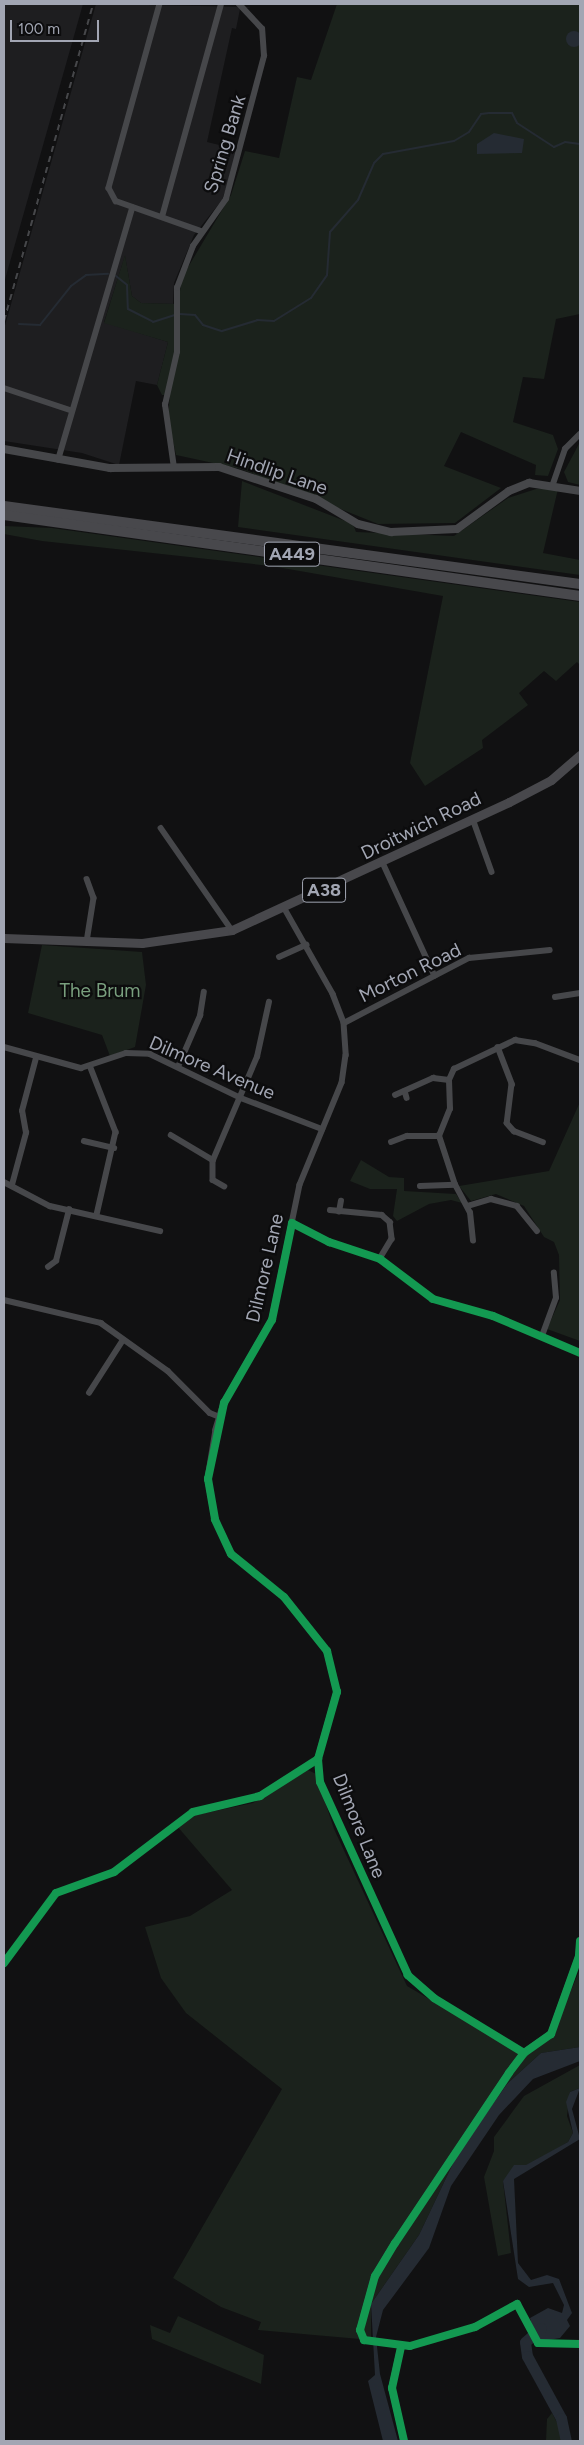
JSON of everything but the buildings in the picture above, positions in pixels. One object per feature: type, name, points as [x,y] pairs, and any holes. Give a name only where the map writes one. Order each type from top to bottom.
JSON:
[{"type":"highway","name":"A449","points":[[4,506],[580,584]]},
{"type":"highway","name":"A449","points":[[4,515],[580,596]]},
{"type":"main road","name":"Droitwich Road","points":[[4,938],[87,942],[173,941],[232,930],[285,909],[473,819],[550,780],[580,756]]},
{"type":"street","points":[[160,4],[109,188],[116,201],[201,231]]},
{"type":"street","points":[[162,217],[221,4]]},
{"type":"street","name":"Spring Bank","points":[[174,468],[165,405],[177,352],[177,288],[201,231],[226,199],[234,179],[264,56],[262,28],[239,4]]},
{"type":"street","points":[[58,460],[70,410],[132,208]]},
{"type":"street","points":[[4,388],[70,410]]},
{"type":"street","points":[[553,484],[565,449],[580,434]]},
{"type":"street","name":"Hindlip Lane","points":[[4,449],[110,468],[219,467],[316,499],[358,524],[391,532],[457,529],[515,487],[553,484],[580,491]]},
{"type":"street","points":[[473,819],[492,872]]},
{"type":"street","points":[[161,828],[232,930]]},
{"type":"street","points":[[383,863],[435,976]]},
{"type":"street","points":[[87,879],[94,898],[87,942]]},
{"type":"street","name":"Dilmore Lane","points":[[285,909],[333,994],[344,1023],[346,1055],[342,1083],[300,1185],[272,1320],[220,1416],[208,1479],[223,1539],[231,1554],[284,1596],[309,1623],[336,1674],[337,1692],[318,1760],[328,1803],[408,1975],[434,1998],[524,2053]]},
{"type":"street","points":[[279,957],[306,946]]},
{"type":"street","name":"Morton Road","points":[[344,1023],[470,958],[532,947],[550,950]]},
{"type":"street","points":[[178,1067],[200,1016],[204,992]]},
{"type":"street","points":[[555,997],[580,993]]},
{"type":"street","points":[[224,1186],[213,1180],[213,1160],[257,1058],[269,1002]]},
{"type":"street","points":[[473,1241],[468,1206],[455,1185],[438,1136],[450,1109],[449,1080],[460,1062],[498,1047],[525,1041],[580,1060]]},
{"type":"street","points":[[4,1047],[36,1058],[91,1068],[113,1117],[114,1148],[97,1215]]},
{"type":"street","points":[[498,1047],[512,1084],[506,1123],[514,1131],[543,1142]]},
{"type":"street","name":"Dilmore Avenue","points":[[91,1068],[136,1051],[178,1067],[241,1098],[322,1129]]},
{"type":"street","points":[[12,1185],[26,1134],[22,1111],[36,1058]]},
{"type":"street","points":[[395,1095],[433,1078],[449,1080]]},
{"type":"street","points":[[405,1091],[407,1098]]},
{"type":"street","points":[[171,1135],[213,1160]]},
{"type":"street","points":[[391,1142],[407,1136],[438,1136]]},
{"type":"street","points":[[84,1141],[114,1148]]},
{"type":"street","points":[[4,1182],[40,1201],[160,1232]]},
{"type":"street","points":[[420,1186],[455,1185]]},
{"type":"street","points":[[468,1206],[491,1199],[517,1206],[537,1231]]},
{"type":"street","points":[[339,1212],[341,1201]]},
{"type":"street","points":[[48,1267],[56,1261],[69,1210]]},
{"type":"street","points":[[330,1210],[382,1215],[390,1222],[392,1239],[380,1259]]},
{"type":"street","points":[[292,1223],[329,1242],[380,1259],[433,1299],[493,1316],[542,1336],[578,1352],[580,1360]]},
{"type":"street","points":[[542,1336],[556,1298],[554,1273]]},
{"type":"street","points":[[4,1300],[86,1318],[124,1340],[168,1371],[210,1413],[220,1416]]},
{"type":"street","points":[[89,1393],[124,1340]]},
{"type":"street","points":[[4,1963],[56,1893],[114,1872],[193,1812],[260,1796],[318,1760]]},
{"type":"street","points":[[580,1941],[580,1956],[551,2034],[524,2053],[375,2276],[361,2320],[361,2336],[369,2342],[381,2341],[401,2346],[455,2335],[517,2304],[524,2311],[529,2334],[534,2340],[545,2346],[580,2344]]},
{"type":"street","points":[[401,2346],[392,2388],[404,2441]]},
{"type":"shaded area","points":[[4,4],[83,4],[4,283]]},
{"type":"shaded area","points":[[96,4],[251,7],[240,9],[236,29],[232,28],[207,142],[240,150],[222,200],[194,235],[174,283],[173,304],[141,303],[132,296],[125,256],[104,322],[168,342],[157,385],[136,381],[119,465],[82,453],[4,441],[4,329]]},
{"type":"shaded area","points":[[574,31],[582,39],[574,47],[566,39]]},
{"type":"shaded area","points":[[494,133],[524,139],[522,153],[477,154],[477,144]]},
{"type":"shaded area","points":[[580,2047],[580,2061],[533,2079],[499,2115],[451,2186],[429,2248],[383,2310],[376,2337],[380,2374],[398,2441],[383,2441],[368,2381],[375,2375],[371,2304],[419,2235],[457,2155],[507,2084],[541,2053]]},
{"type":"shaded area","points":[[580,2088],[572,2109],[580,2139],[514,2179],[518,2263],[531,2280],[547,2275],[559,2279],[572,2313],[567,2320],[570,2326],[560,2338],[543,2341],[535,2337],[530,2318],[548,2308],[562,2313],[564,2305],[553,2283],[529,2287],[518,2279],[503,2181],[514,2165],[526,2165],[568,2142],[573,2133],[566,2102],[570,2092]]},
{"type":"green space","points":[[337,4],[580,4],[580,314],[556,319],[544,379],[523,377],[513,422],[553,435],[558,449],[548,476],[535,475],[536,465],[461,432],[444,466],[501,488],[455,523],[378,524],[241,469],[176,455],[168,417],[170,395],[162,395],[157,385],[168,342],[104,323],[125,255],[132,296],[141,303],[179,304],[181,279],[231,195],[245,151],[279,158],[297,77],[311,80]]},
{"type":"green space","points":[[580,442],[580,485],[568,482],[564,472]]},
{"type":"green space","points":[[242,481],[353,524],[356,532],[454,536],[508,498],[536,489],[558,489],[543,553],[580,560],[580,575],[238,527]]},
{"type":"green space","points":[[4,526],[52,528],[580,602],[580,665],[577,662],[556,681],[544,671],[519,693],[528,705],[482,740],[483,748],[425,786],[410,763],[443,596],[271,566],[42,541],[4,534]]},
{"type":"green space","name":"The Brum","points":[[42,945],[142,952],[146,985],[135,1047],[110,1056],[102,1035],[28,1013]]},
{"type":"green space","points":[[580,1102],[580,1341],[547,1329],[560,1300],[559,1255],[554,1242],[544,1237],[524,1206],[496,1194],[471,1201],[459,1186],[549,1171]]},
{"type":"green space","points":[[361,1160],[389,1177],[404,1178],[404,1191],[456,1194],[462,1203],[451,1200],[429,1204],[397,1221],[393,1216],[397,1189],[370,1189],[350,1181]]},
{"type":"green space","points":[[308,1770],[316,1774],[334,1829],[407,1986],[526,2056],[551,2038],[580,1969],[580,2047],[541,2053],[507,2084],[457,2155],[419,2235],[371,2304],[371,2340],[258,2330],[261,2322],[221,2307],[173,2278],[282,2089],[186,2013],[161,1978],[145,1927],[190,1916],[232,1890],[177,1826],[196,1815],[253,1803]]},
{"type":"green space","points":[[580,2065],[580,2088],[570,2092],[567,2116],[573,2133],[568,2142],[503,2181],[511,2253],[498,2256],[484,2177],[494,2151],[494,2137],[524,2096]]},
{"type":"green space","points":[[178,2316],[264,2355],[261,2384],[152,2339],[150,2325],[170,2333]]},
{"type":"green space","points":[[552,2413],[561,2430],[562,2441],[546,2441],[547,2419]]},
{"type":"waterway","points":[[180,314],[195,315],[203,325],[222,331],[257,320],[274,321],[311,298],[327,275],[330,232],[358,200],[374,163],[383,154],[454,141],[469,132],[481,114],[489,113],[512,113],[517,123],[554,147],[565,142],[580,144]]},
{"type":"waterway","points":[[19,324],[40,325],[71,286],[86,275],[108,274]]},
{"type":"waterway","points":[[116,276],[127,285],[128,309],[153,322],[174,315]]},
{"type":"waterway","points":[[541,2328],[525,2342],[527,2356],[561,2418],[566,2441]]},
{"type":"railway","points":[[4,321],[93,4]]},
{"type":"cycle path","points":[[524,2053],[434,1998],[408,1975],[320,1782],[318,1759],[337,1692],[327,1651],[284,1597],[231,1554],[215,1519],[208,1479],[224,1403],[272,1320],[292,1223],[329,1242],[380,1259],[433,1299],[493,1316],[580,1353]]},
{"type":"cycle path","points":[[4,1963],[56,1893],[114,1872],[193,1812],[260,1796],[318,1759]]},
{"type":"cycle path","points":[[580,1941],[579,1956],[551,2034],[524,2053],[509,2073],[395,2243],[375,2276],[360,2330],[364,2340],[410,2346],[475,2327],[517,2304],[538,2343],[580,2344]]},
{"type":"cycle path","points":[[401,2347],[392,2388],[404,2441]]}]
